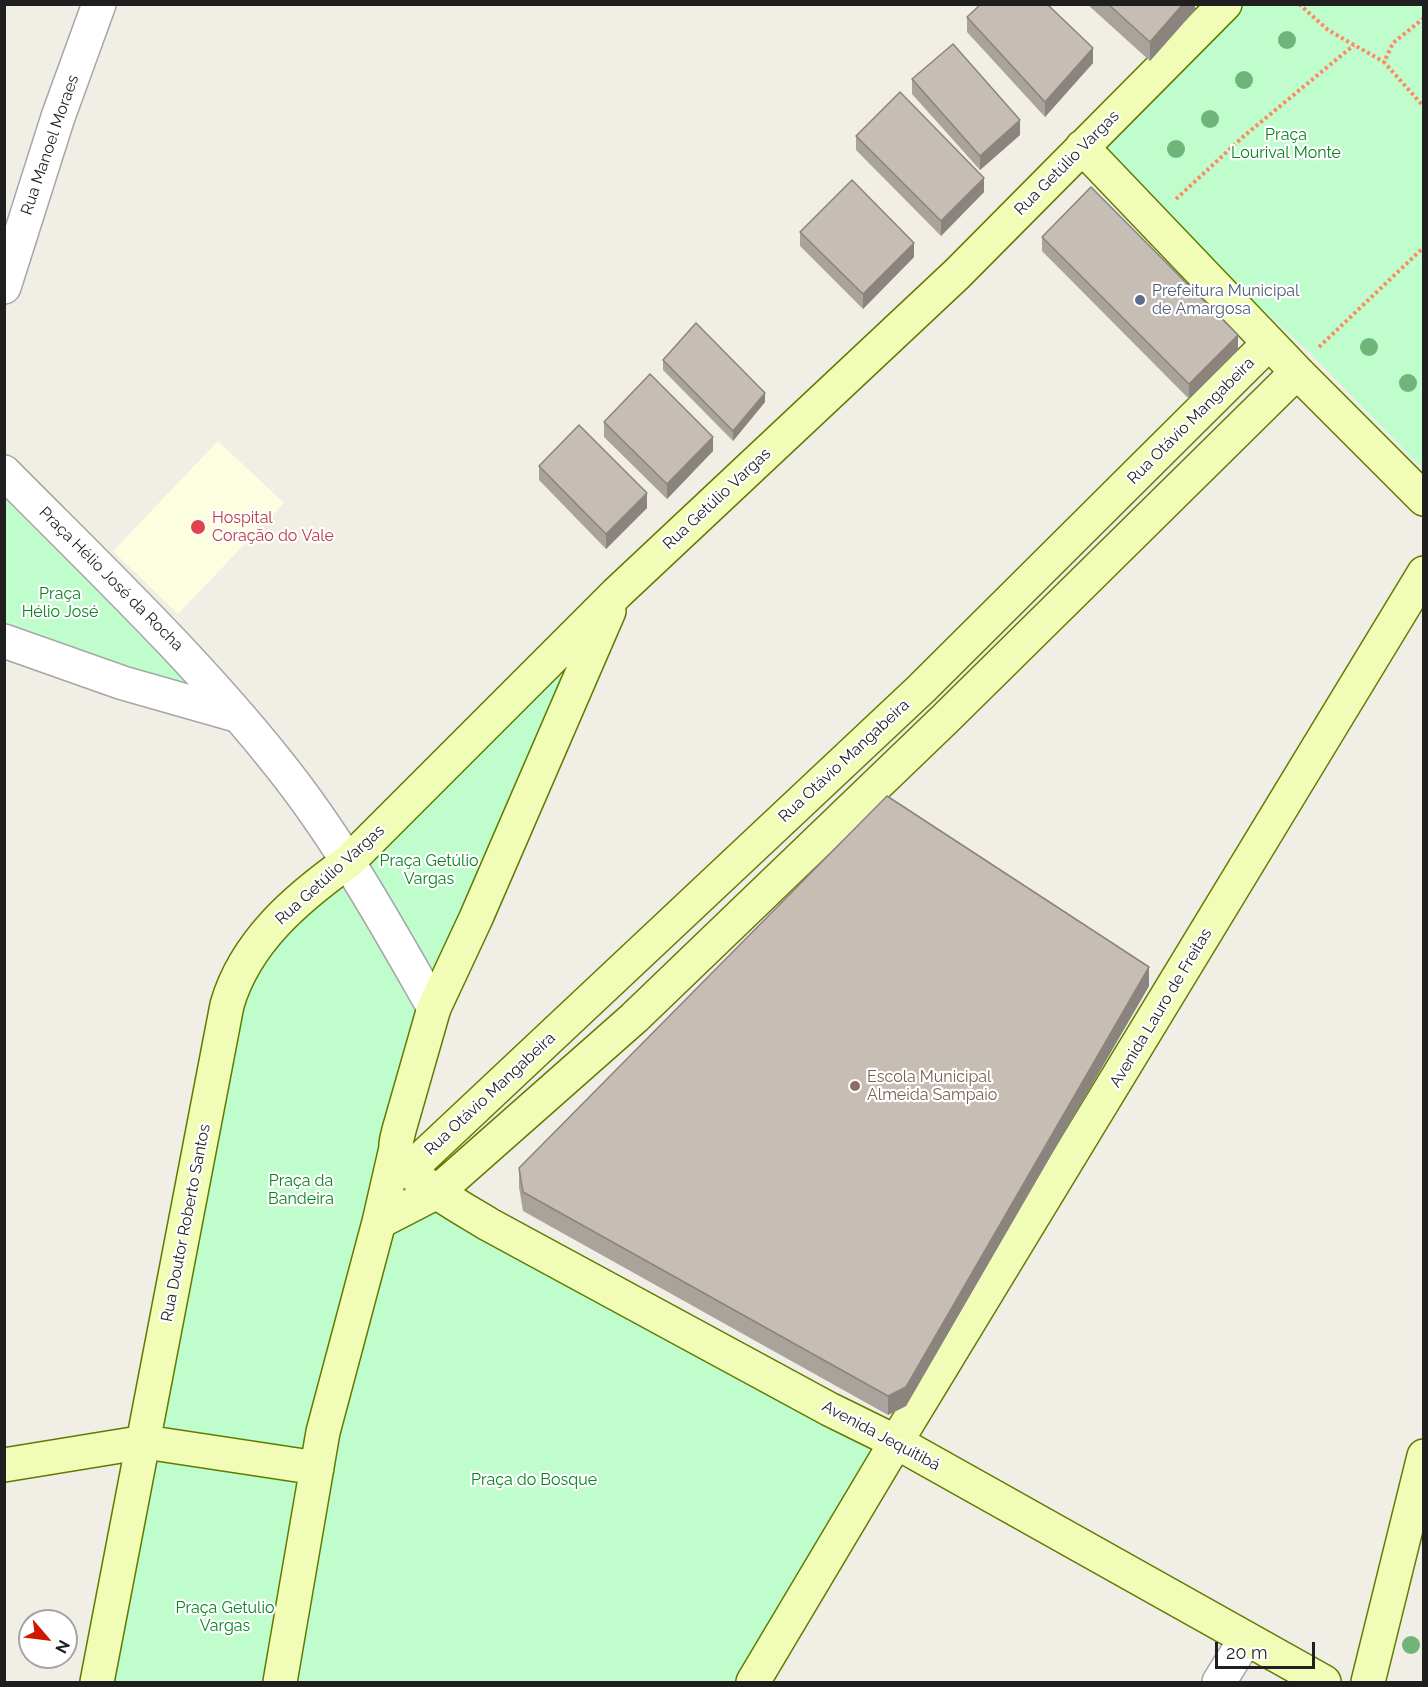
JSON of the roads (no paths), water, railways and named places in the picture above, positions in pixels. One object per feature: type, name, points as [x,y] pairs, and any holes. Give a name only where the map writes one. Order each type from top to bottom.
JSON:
[{"type":"street","name":"Rua Manoel Moraes","points":[[4,287],[51,138],[99,4]]},
{"type":"street","name":"Rua Getúlio Vargas","points":[[227,1005],[234,983],[249,954],[301,899],[350,861],[617,593],[957,273],[1225,4]]},
{"type":"street","points":[[1082,147],[1297,372],[1424,499]]},
{"type":"street","name":"Rua Otávio Mangabeira","points":[[403,1159],[921,689],[1269,343]]},
{"type":"street","points":[[379,1222],[437,1192],[634,1018],[945,719],[1297,372]]},
{"type":"street","name":"Praça Hélio José da Rocha","points":[[4,472],[185,654],[280,764],[350,861],[434,1008]]},
{"type":"street","points":[[1087,524],[1113,552]]},
{"type":"street","name":"Avenida Lauro de Freitas","points":[[896,1442],[1424,573]]},
{"type":"street","points":[[280,1683],[323,1432],[379,1222],[403,1159],[434,1008],[476,918],[617,593]]},
{"type":"street","points":[[4,641],[123,683],[239,716]]},
{"type":"street","points":[[921,689],[945,719]]},
{"type":"street","name":"Rua Doutor Roberto Santos","points":[[98,1683],[227,1005]]},
{"type":"street","name":"Avenida Jequitibá","points":[[403,1159],[437,1192],[586,1280],[828,1409],[896,1442],[1324,1683]]},
{"type":"street","points":[[4,1465],[145,1442],[317,1468]]},
{"type":"street","points":[[753,1683],[896,1442]]},
{"type":"street","points":[[1368,1683],[1424,1456]]},
{"type":"street","points":[[1219,1683],[1245,1640]]},
{"type":"place","name":"Prefeitura Municipal de Amargosa","points":[[1140,300]]},
{"type":"place","name":"Hospital Coração do Vale","points":[[198,527]]},
{"type":"place","name":"Escola Municipal Almeida Sampaio","points":[[855,1086]]},
{"type":"park label","name":"Praça Lourival Monte","points":[[1286,144]]},
{"type":"park label","name":"Praça Hélio José","points":[[60,603]]},
{"type":"park label","name":"Praça Getúlio Vargas","points":[[429,870]]},
{"type":"park label","name":"Praça da Bandeira","points":[[301,1190]]},
{"type":"park label","name":"Praça do Bosque","points":[[534,1480]]},
{"type":"park label","name":"Praça Getulio Vargas","points":[[225,1617]]}]
